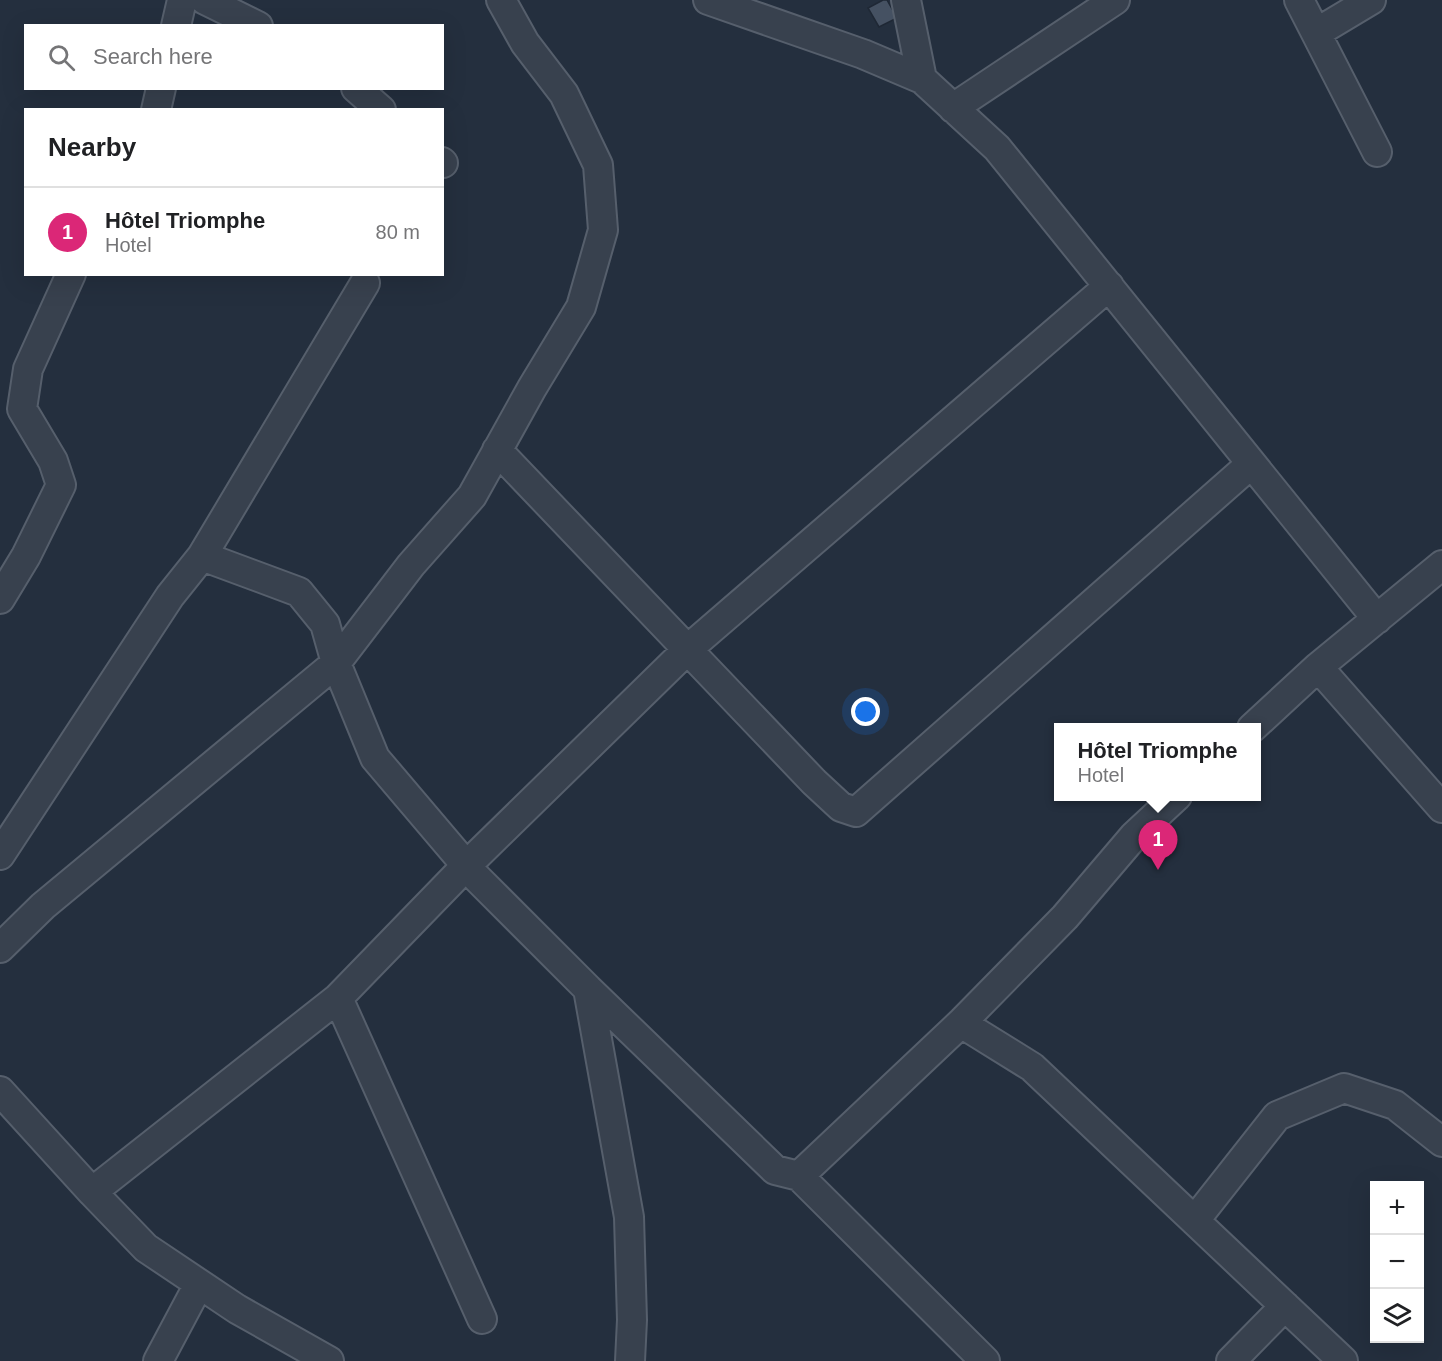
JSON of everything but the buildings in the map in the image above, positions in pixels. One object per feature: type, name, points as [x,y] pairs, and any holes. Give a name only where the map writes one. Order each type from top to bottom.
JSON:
[{"type":"street","points":[[176,24],[182,0]]},
{"type":"street","points":[[205,0],[254,24]]},
{"type":"street","points":[[0,948],[43,906],[336,663],[411,565],[472,496],[532,388],[581,307],[603,230],[598,165],[564,94],[525,43],[501,0]]},
{"type":"street","points":[[708,0],[863,54],[922,79],[997,148],[1377,619]]},
{"type":"street","points":[[906,0],[922,79]]},
{"type":"street","points":[[953,108],[1115,0]]},
{"type":"street","points":[[1299,0],[1377,152]]},
{"type":"street","points":[[1316,33],[1371,0]]},
{"type":"street","points":[[156,108],[161,90]]},
{"type":"street","points":[[358,90],[379,108]]},
{"type":"street","points":[[0,599],[26,556],[61,485],[53,461],[22,409],[28,369],[69,276]]},
{"type":"street","points":[[0,855],[170,596],[202,556],[365,283]]},
{"type":"street","points":[[92,1192],[338,998],[467,865],[687,649],[1109,286]]},
{"type":"street","points":[[497,450],[814,782],[841,807],[856,812],[1251,464]]},
{"type":"street","points":[[202,556],[299,592],[326,624],[336,663],[375,758],[467,865],[588,989],[775,1170],[799,1176],[985,1361]]},
{"type":"street","points":[[1257,723],[1318,667],[1442,565]]},
{"type":"street","points":[[1318,667],[1442,808]]},
{"type":"street","points":[[799,1176],[961,1023],[1065,917],[1134,836],[1172,801]]},
{"type":"street","points":[[588,989],[629,1217],[632,1320],[630,1361]]},
{"type":"street","points":[[338,998],[482,1319]]},
{"type":"street","points":[[961,1023],[1032,1066],[1343,1361]]},
{"type":"street","points":[[1195,1221],[1277,1116],[1344,1088],[1395,1105],[1442,1142]]},
{"type":"street","points":[[0,1091],[146,1248],[237,1309],[329,1361]]},
{"type":"street","points":[[158,1361],[198,1284]]},
{"type":"street","points":[[1231,1361],[1285,1306]]},
{"type":"place","name":"Hôtel Triomphe","points":[[1158,870]]}]
